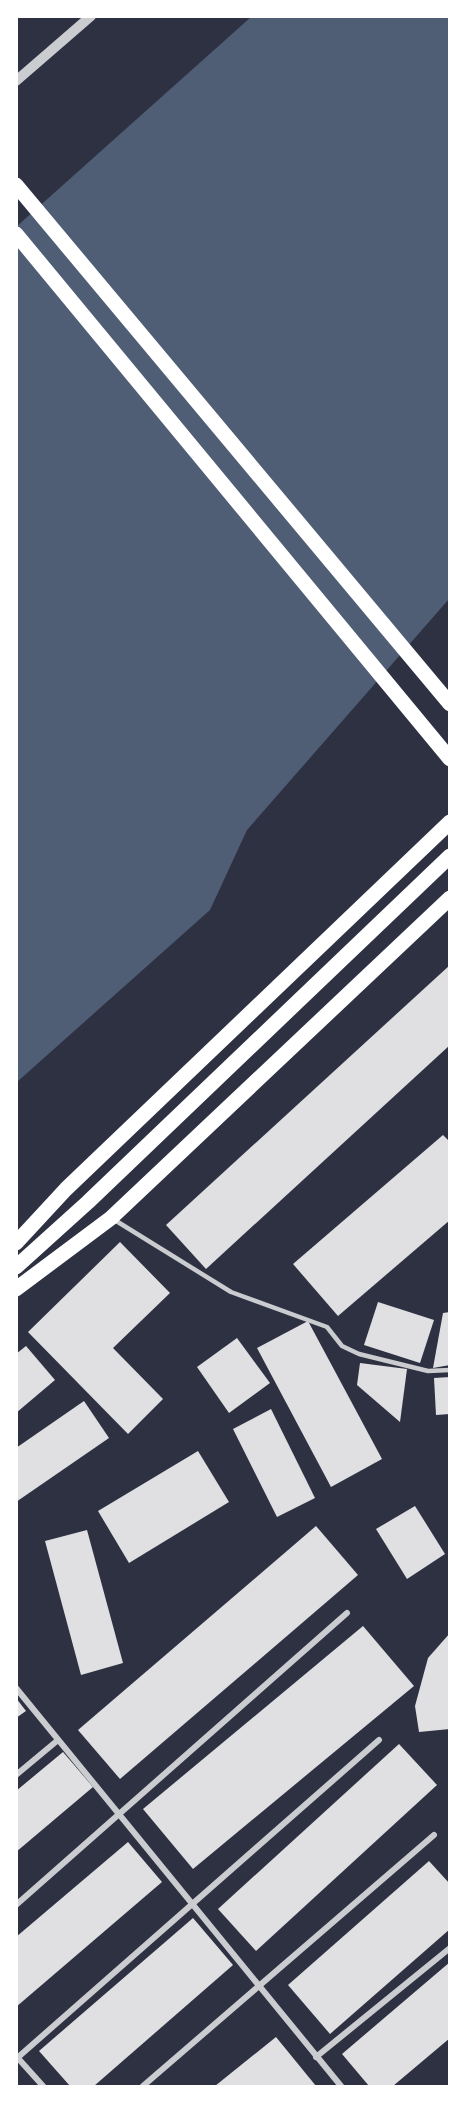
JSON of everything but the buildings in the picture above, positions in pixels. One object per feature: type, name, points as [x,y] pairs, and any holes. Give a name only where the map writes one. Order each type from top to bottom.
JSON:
[{"type":"main road","points":[[16,184],[450,704]]},
{"type":"main road","points":[[16,234],[446,755]]},
{"type":"main road","points":[[16,1243],[66,1189],[450,822]]},
{"type":"main road","points":[[16,1267],[96,1194],[450,856]]},
{"type":"main road","points":[[16,1289],[111,1218],[450,898]]},
{"type":"street","points":[[16,81],[91,16]]},
{"type":"street","points":[[16,1905],[347,1613]]},
{"type":"street","points":[[16,1688],[341,2086]]},
{"type":"street","points":[[16,1775],[58,1740]]},
{"type":"street","points":[[43,2086],[17,2058],[379,1740]]},
{"type":"street","points":[[143,2086],[434,1836]]},
{"type":"street","points":[[316,2057],[450,1948]]},
{"type":"lane","points":[[111,1218],[231,1292],[327,1327],[342,1347],[359,1354],[428,1371],[450,1370]]},
{"type":"water","points":[[251,17],[449,17],[449,599],[247,830],[210,910],[17,1082],[16,227]]}]
